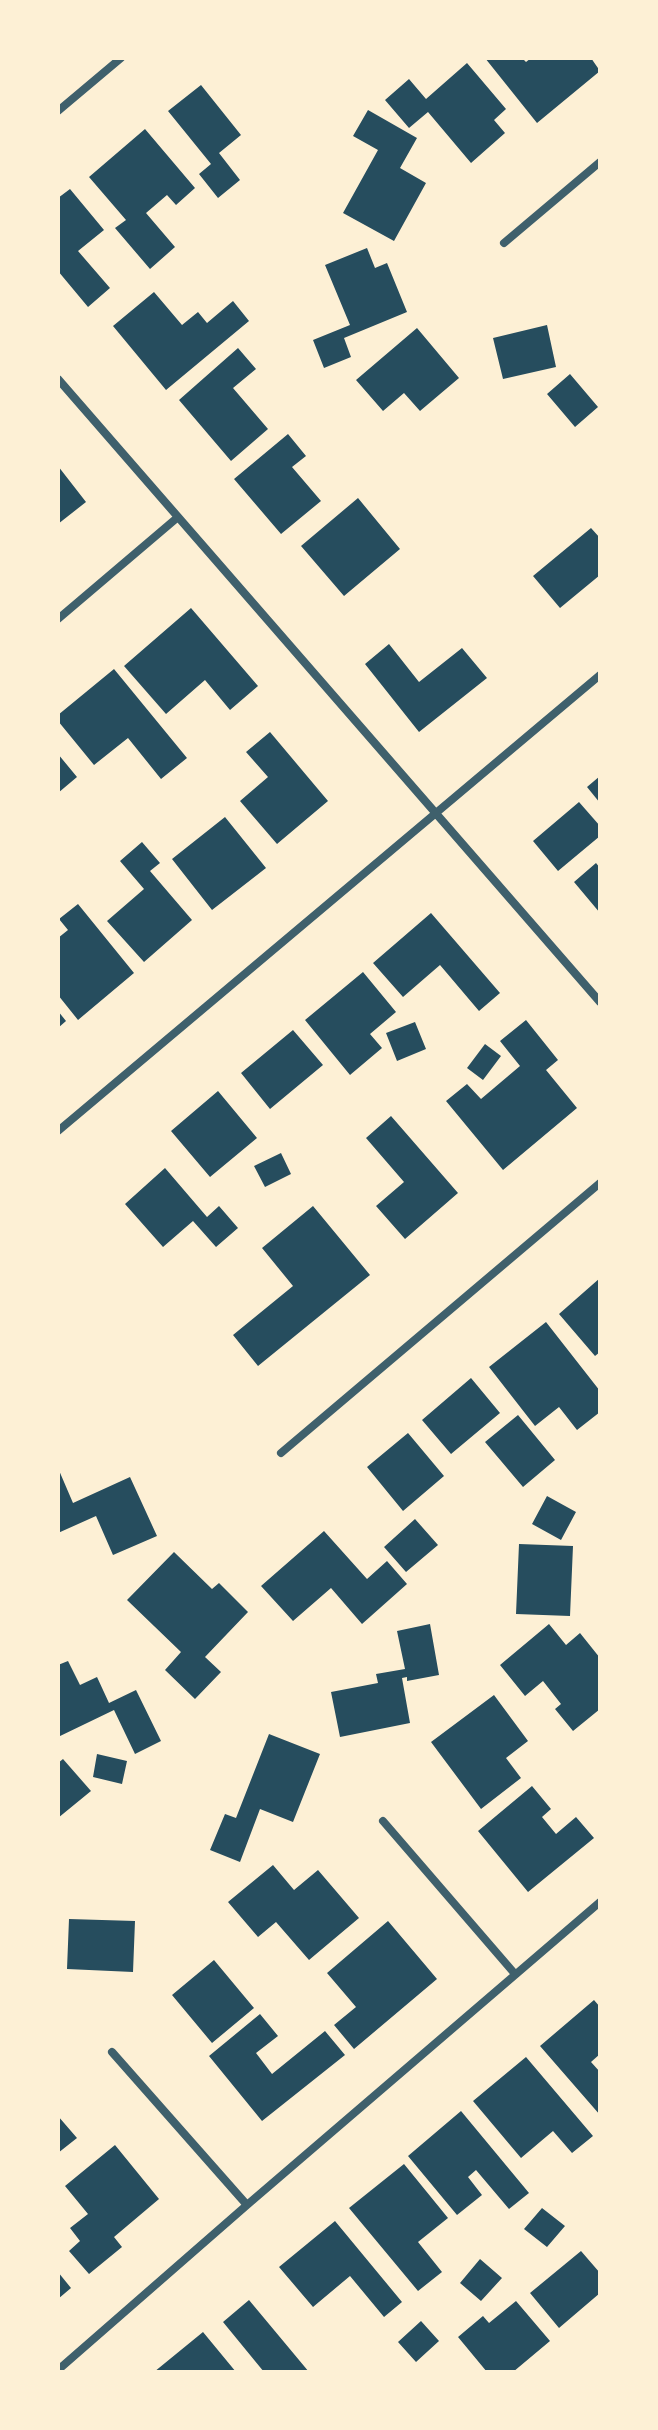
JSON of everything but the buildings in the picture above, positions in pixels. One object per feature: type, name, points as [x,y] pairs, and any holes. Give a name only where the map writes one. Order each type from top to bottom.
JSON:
[{"type":"street","points":[[58,111],[121,58]]},
{"type":"street","points":[[504,243],[600,162]]},
{"type":"street","points":[[58,379],[600,1002]]},
{"type":"street","points":[[58,619],[178,517]]},
{"type":"street","points":[[58,1131],[600,675]]},
{"type":"street","points":[[281,1453],[600,1183]]},
{"type":"street","points":[[383,1821],[515,1974]]},
{"type":"street","points":[[58,2370],[600,1902]]},
{"type":"street","points":[[112,2052],[247,2205]]}]
